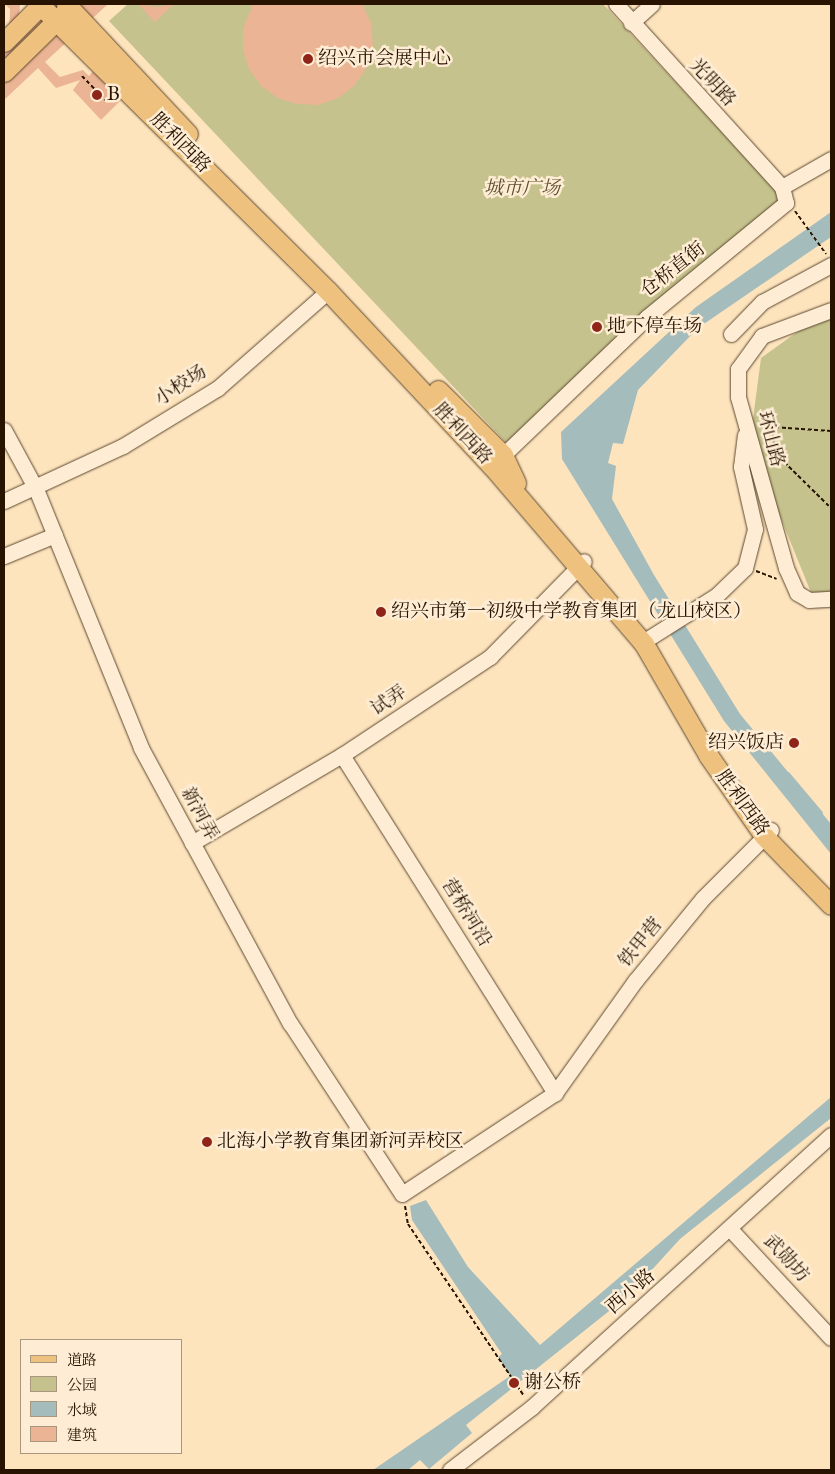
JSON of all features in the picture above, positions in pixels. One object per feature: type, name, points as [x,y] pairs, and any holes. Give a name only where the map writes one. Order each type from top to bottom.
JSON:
[{"type":"main road","name":"胜利西路","points":[[40,4],[497,461]]},
{"type":"main road","points":[[4,42],[40,4]]},
{"type":"main road","name":"胜利西路","points":[[70,5],[228,177],[497,461],[582,564],[644,644],[708,755],[768,833],[831,905]]},
{"type":"main road","points":[[4,72],[70,5]]},
{"type":"main road","name":"胜利西路","points":[[582,564],[656,633],[716,749],[768,833],[831,892]]},
{"type":"street","name":"光明路","points":[[616,4],[631,23],[782,187]]},
{"type":"street","points":[[631,23],[652,4]]},
{"type":"street","points":[[782,187],[831,159]]},
{"type":"street","name":"仓桥直街","points":[[497,461],[647,317],[778,212],[786,203],[782,187]]},
{"type":"street","points":[[730,334],[762,302],[831,264]]},
{"type":"street","name":"小校场","points":[[4,501],[36,489],[123,446],[218,388],[328,291]]},
{"type":"street","name":"环山路","points":[[831,310],[762,336],[747,352],[738,369],[738,397],[770,518],[796,593],[808,600],[831,599]]},
{"type":"street","points":[[656,633],[717,595],[745,568],[750,555],[755,529],[741,467],[746,426]]},
{"type":"street","name":"新河弄","points":[[4,430],[36,489],[141,748],[290,1023],[402,1194]]},
{"type":"street","points":[[4,556],[55,535]]},
{"type":"street","name":"试弄","points":[[192,843],[342,755],[490,657],[582,564]]},
{"type":"street","name":"营桥河沿","points":[[342,755],[555,1092]]},
{"type":"street","name":"铁甲营","points":[[555,1092],[636,981],[703,898],[768,833]]},
{"type":"street","points":[[402,1194],[555,1092]]},
{"type":"street","name":"西小路","points":[[450,1470],[532,1406],[731,1230],[831,1135]]},
{"type":"street","name":"武勋坊","points":[[731,1230],[831,1338]]},
{"type":"path","points":[[82,76],[106,101],[118,90]]},
{"type":"path","points":[[805,220],[831,264]]},
{"type":"path","points":[[831,431],[772,427],[776,453],[831,508]]},
{"type":"path","points":[[402,1194],[408,1224],[501,1366],[527,1400]]},
{"type":"green space","name":"城市广场","points":[[128,4],[603,4],[785,200],[514,451],[109,21]]},
{"type":"green space","points":[[831,318],[831,594],[812,595],[750,442],[761,358],[811,322]]},
{"type":"water","points":[[831,212],[831,237],[698,328],[638,390],[623,444],[613,443],[608,463],[616,466],[612,499],[654,575],[740,714],[831,824],[831,854],[724,721],[562,459],[561,432],[696,307]]},
{"type":"water","points":[[831,1097],[831,1118],[680,1239],[628,1296],[466,1425],[472,1433],[429,1469],[420,1460],[408,1470],[373,1470],[510,1376],[498,1357],[502,1354],[412,1220],[410,1206],[426,1200],[468,1267],[540,1345]]},
{"type":"building","points":[[5,4],[20,5],[18,30],[46,4],[108,4],[45,62],[60,77],[83,70],[89,76],[93,71],[121,100],[101,120],[73,90],[80,80],[56,88],[38,68],[4,100],[4,42],[9,37],[10,9]]},
{"type":"building","points":[[138,4],[156,7],[174,4],[155,22]]},
{"type":"building","name":"绍兴市会展中心","points":[[253,4],[362,4],[371,23],[373,46],[367,67],[354,86],[338,98],[318,105],[297,104],[278,98],[261,86],[249,69],[243,50],[243,29]]},
{"type":"waterway","points":[[788,774],[821,813]]},
{"type":"place","name":"绍兴市会展中心","points":[[308,59]]},
{"type":"place","name":"B","points":[[97,95]]},
{"type":"place","name":"地下停车场","points":[[597,327]]},
{"type":"place","name":"绍兴市第一初级中学教育集团（龙山校区）","points":[[381,612]]},
{"type":"place","name":"绍兴饭店","points":[[794,743]]},
{"type":"place","name":"北海小学教育集团新河弄校区","points":[[207,1142]]},
{"type":"place","name":"谢公桥","points":[[514,1383]]}]
